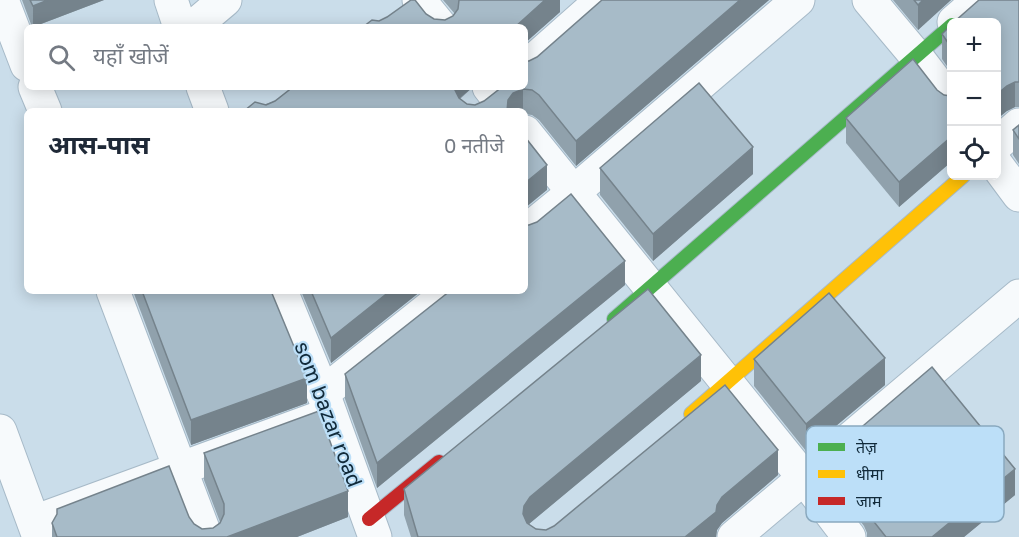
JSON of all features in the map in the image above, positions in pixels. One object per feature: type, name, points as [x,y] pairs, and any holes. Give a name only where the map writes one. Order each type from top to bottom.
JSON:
[{"type":"street","points":[[2,0],[24,57]]},
{"type":"street","points":[[171,0],[179,24]]},
{"type":"street","points":[[197,24],[225,0]]},
{"type":"street","points":[[528,65],[602,0]]},
{"type":"street","points":[[528,230],[798,0]]},
{"type":"street","points":[[869,0],[947,98]]},
{"type":"street","points":[[960,18],[979,0]]},
{"type":"street","points":[[409,4],[437,24]]},
{"type":"street","points":[[606,326],[947,29]]},
{"type":"street","points":[[37,90],[44,108]]},
{"type":"street","points":[[203,90],[211,108]]},
{"type":"street","points":[[1001,141],[1019,125]]},
{"type":"street","points":[[528,136],[806,481]]},
{"type":"street","points":[[1001,171],[1019,195]]},
{"type":"street","points":[[684,420],[728,384],[958,180]]},
{"type":"street","points":[[114,294],[206,537]]},
{"type":"street","name":"som bazar road","points":[[282,294],[326,403],[372,528]]},
{"type":"street","points":[[0,431],[36,529],[326,403],[448,294]]},
{"type":"street","points":[[865,426],[1019,296]]},
{"type":"street","points":[[372,528],[451,452]]},
{"type":"street","points":[[734,537],[804,478]]},
{"type":"street","points":[[838,522],[849,537]]},
{"type":"building","points":[[30,0],[48,0],[33,6]]},
{"type":"building","points":[[411,0],[415,0],[426,14],[434,19],[445,20],[453,16],[458,9],[459,0],[545,0],[518,24],[367,24],[372,20],[379,21]]},
{"type":"building","points":[[602,0],[740,0],[576,141],[539,95],[528,90],[528,61],[537,57]]},
{"type":"building","points":[[979,0],[1019,0],[1019,82],[1001,91],[1001,18],[959,18]]},
{"type":"building","points":[[947,29],[947,41],[942,34]]},
{"type":"building","points":[[913,59],[937,90],[947,95],[947,140],[899,182],[846,118]]},
{"type":"building","points":[[699,83],[753,147],[653,234],[600,168]]},
{"type":"building","points":[[289,90],[455,90],[459,98],[467,104],[475,105],[498,90],[520,90],[513,93],[508,100],[507,108],[248,108],[255,102],[266,105]]},
{"type":"building","points":[[1019,125],[1019,139],[1013,130]]},
{"type":"building","points":[[528,141],[547,165],[528,181]]},
{"type":"building","points":[[571,194],[625,261],[377,463],[345,374],[446,294],[528,294],[528,225],[537,222]]},
{"type":"building","points":[[648,289],[701,355],[530,497],[524,506],[523,514],[527,523],[536,529],[546,530],[554,526],[725,385],[778,450],[722,497],[716,512],[685,537],[418,537],[404,489]]},
{"type":"building","points":[[829,293],[885,358],[806,424],[754,359]]},
{"type":"building","points":[[143,294],[272,294],[307,378],[191,420]]},
{"type":"building","points":[[312,294],[386,294],[331,338]]},
{"type":"building","points":[[932,367],[980,426],[863,426]]},
{"type":"building","points":[[319,411],[348,491],[227,537],[57,537],[52,523],[57,509],[169,466],[189,517],[202,529],[213,528],[220,523],[224,514],[224,504],[204,453]]},
{"type":"building","points":[[1004,455],[1015,469],[1004,478]]},
{"type":"building","points":[[874,522],[950,522],[932,537],[886,537]]},
{"type":"traffic: fast","points":[[614,319],[947,29]]},
{"type":"traffic: slow","points":[[691,414],[958,180]]},
{"type":"traffic: jam","points":[[369,519],[439,462]]}]
